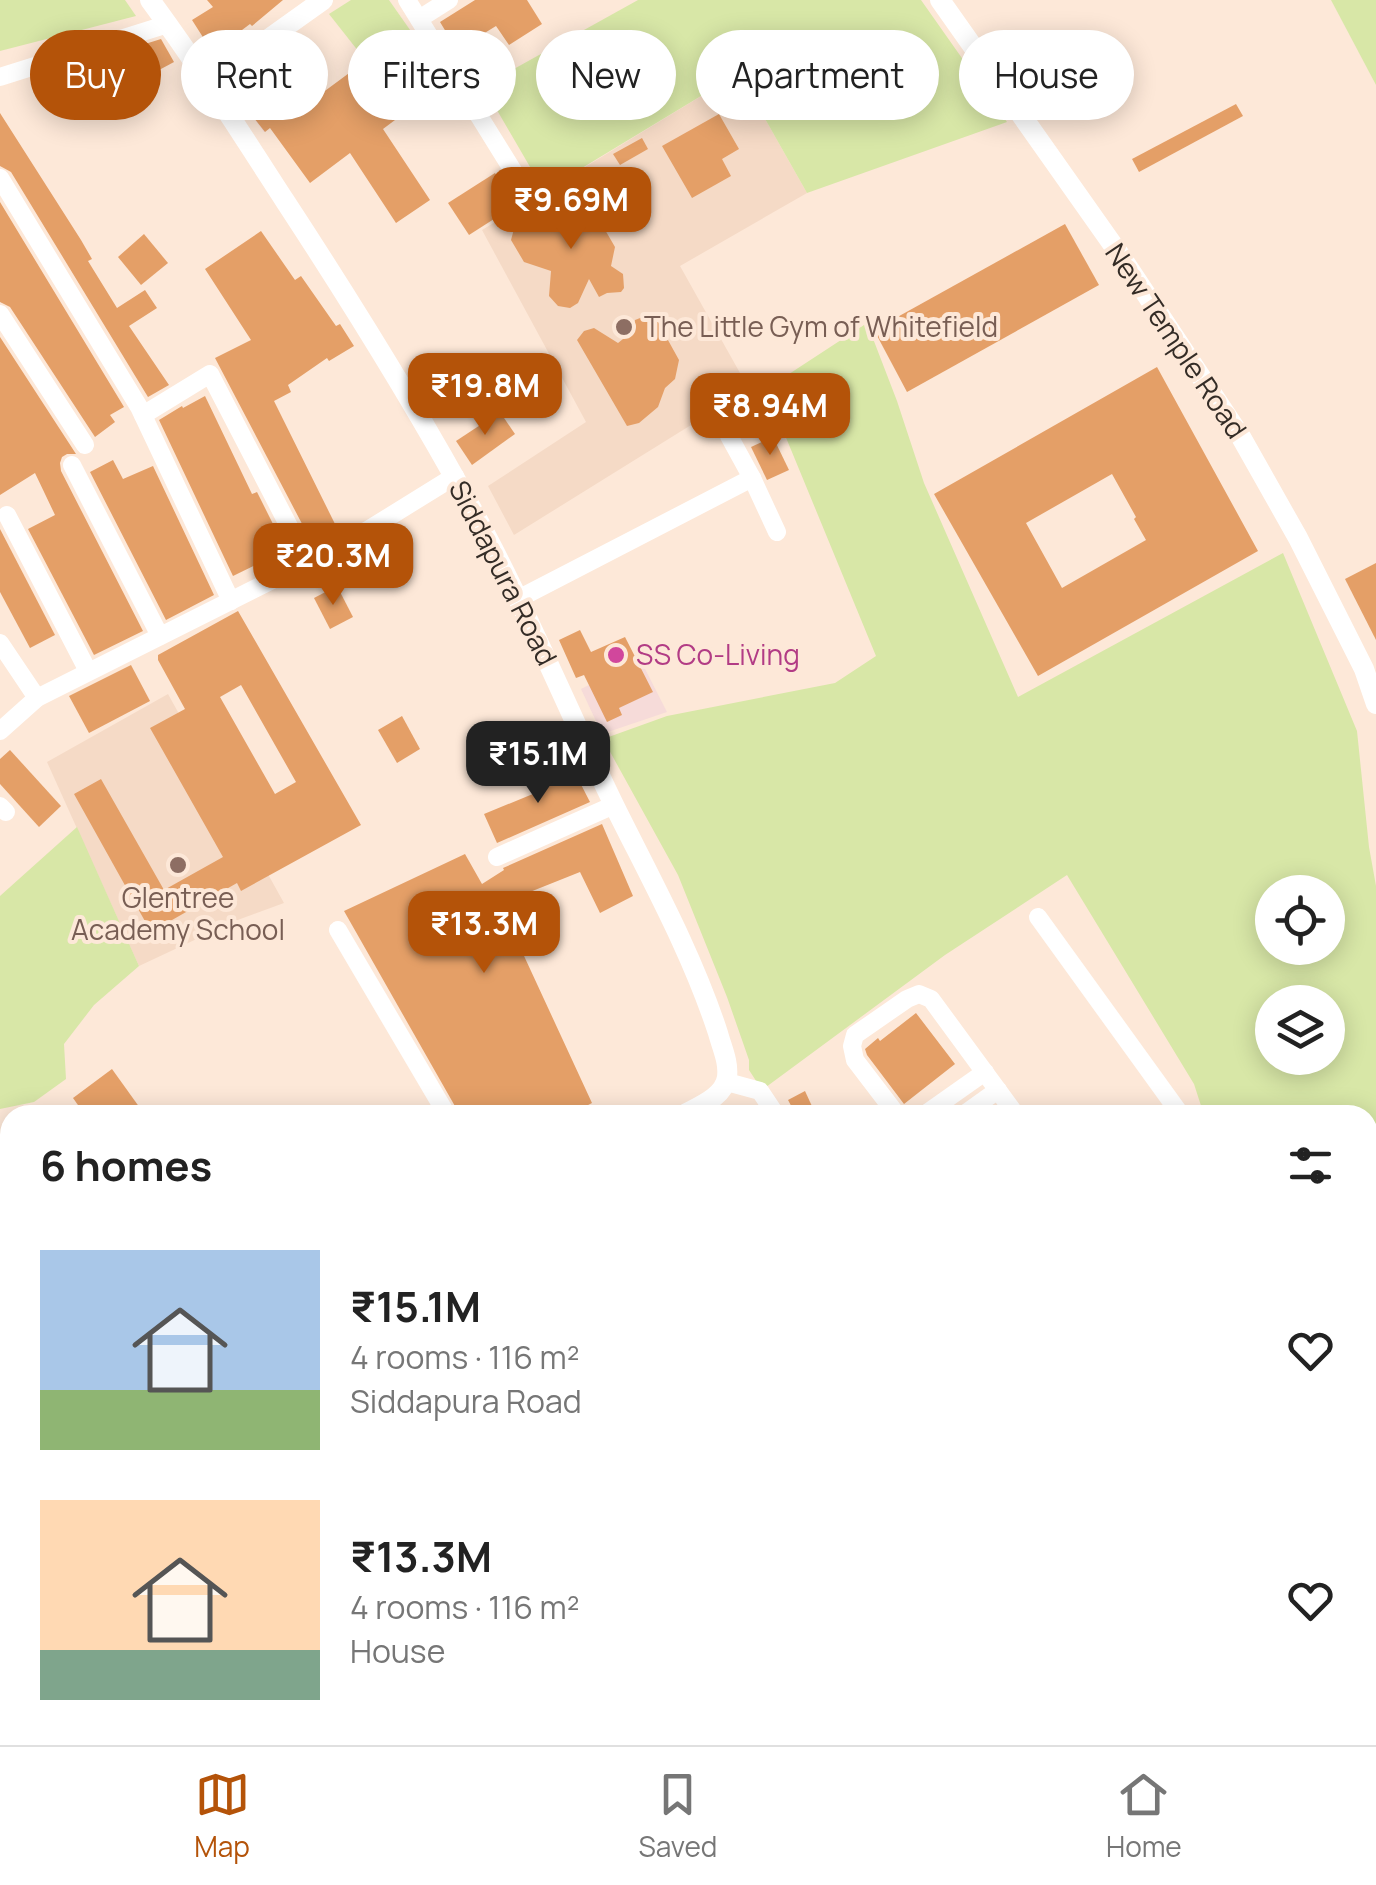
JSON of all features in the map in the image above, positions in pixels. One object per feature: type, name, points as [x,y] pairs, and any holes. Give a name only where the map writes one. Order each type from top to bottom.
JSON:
[{"type":"street","name":"Siddapura Road","points":[[150,0],[181,43]]},
{"type":"street","points":[[281,30],[323,0]]},
{"type":"street","points":[[407,0],[525,190]]},
{"type":"street","points":[[419,19],[449,0]]},
{"type":"street","name":"New Temple Road","points":[[940,0],[1120,256],[1241,437],[1298,538],[1364,669],[1376,704]]},
{"type":"street","points":[[0,76],[168,24]]},
{"type":"street","name":"Siddapura Road","points":[[233,120],[343,289],[454,476],[518,599],[683,942],[728,1065],[727,1082]]},
{"type":"street","points":[[0,178],[143,415],[231,601]]},
{"type":"street","points":[[0,314],[85,445]]},
{"type":"street","points":[[143,415],[210,374],[308,563]]},
{"type":"street","points":[[729,436],[777,532]]},
{"type":"street","points":[[72,465],[160,636]]},
{"type":"street","points":[[0,731],[37,698],[350,541],[454,476]]},
{"type":"street","points":[[518,599],[752,478]]},
{"type":"street","points":[[7,515],[88,672]]},
{"type":"street","points":[[0,643],[37,698]]},
{"type":"street","points":[[496,857],[614,805]]},
{"type":"street","points":[[1038,918],[1175,1105]]},
{"type":"street","points":[[338,930],[441,1105]]},
{"type":"street","points":[[889,1105],[855,1060],[852,1046],[856,1035],[919,994],[931,999],[1009,1105]]},
{"type":"street","points":[[938,1105],[984,1072]]},
{"type":"street","points":[[700,1105],[719,1094],[727,1082],[760,1091],[769,1105]]},
{"type":"street","points":[[978,1105],[998,1090]]},
{"type":"shaded area","name":"The Little Gym of Whitefield","points":[[696,99],[696,120],[766,120],[807,193],[680,266],[749,389],[514,535],[488,486],[586,422],[482,230],[662,120],[676,120],[676,111]]},
{"type":"shaded area","points":[[255,120],[281,120],[264,132]]},
{"type":"shaded area","points":[[640,659],[667,712],[602,734],[581,689]]},
{"type":"shaded area","name":"Glentree Academy School","points":[[168,694],[284,903],[235,921],[139,966],[47,762]]},
{"type":"green space","points":[[0,0],[125,0],[136,16],[82,30],[30,30],[30,43],[0,51]]},
{"type":"green space","points":[[351,0],[389,0],[410,30],[348,30],[348,38],[329,14]]},
{"type":"green space","points":[[638,0],[921,0],[959,54],[959,120],[1007,122],[807,193],[766,120],[939,120],[939,30],[696,30],[696,99],[676,111],[676,30],[584,30]]},
{"type":"green space","points":[[1331,0],[1376,0],[1376,85]]},
{"type":"green space","points":[[536,57],[536,120],[661,120],[544,191],[503,120],[516,120],[516,68]]},
{"type":"green space","points":[[867,323],[924,483],[1018,697],[1283,553],[1357,731],[1376,886],[1376,1105],[1201,1105],[1194,1084],[1067,875],[945,955],[762,1090],[749,1070],[727,997],[678,875],[603,739],[667,716],[835,683],[876,656],[766,389]]},
{"type":"green space","points":[[77,827],[139,966],[94,1005],[64,1044],[66,1079],[34,1102],[19,1105],[0,1105],[0,896]]},
{"type":"building","points":[[207,0],[283,0],[242,30],[198,30],[192,20],[213,7]]},
{"type":"building","points":[[475,0],[527,0],[542,24],[516,41],[516,30],[499,30],[496,26],[490,30],[445,30],[440,22]]},
{"type":"building","points":[[161,39],[174,62],[161,69]]},
{"type":"building","points":[[348,74],[348,120],[395,120],[383,129],[430,200],[396,223],[350,153],[310,183],[270,128],[265,132],[256,120],[328,120],[328,89]]},
{"type":"building","points":[[1236,104],[1243,116],[1139,172],[1132,159]]},
{"type":"building","points":[[0,113],[81,240],[92,259],[88,261],[117,308],[145,290],[157,308],[129,326],[169,385],[148,397],[11,172],[0,166]]},
{"type":"building","points":[[708,120],[722,120],[739,149],[722,159],[731,176],[692,198],[662,146]]},
{"type":"building","points":[[642,138],[648,149],[620,165],[613,154]]},
{"type":"building","points":[[495,173],[516,205],[469,235],[448,203]]},
{"type":"building","points":[[583,192],[615,247],[611,266],[623,274],[624,288],[599,297],[589,279],[578,303],[570,308],[558,306],[549,296],[551,271],[524,262],[511,240],[514,229],[574,205],[572,198]]},
{"type":"building","points":[[0,202],[124,407],[110,415],[115,422],[95,437],[10,307],[0,302]]},
{"type":"building","points":[[1065,224],[1099,285],[907,392],[874,330]]},
{"type":"building","points":[[261,231],[295,280],[301,276],[354,346],[329,361],[327,358],[288,385],[291,392],[274,401],[336,526],[310,539],[215,358],[251,340],[205,269]]},
{"type":"building","points":[[144,234],[168,263],[141,285],[118,257]]},
{"type":"building","points":[[653,313],[679,360],[675,379],[665,388],[658,407],[639,423],[627,426],[577,340],[584,331],[594,328],[618,343],[633,331],[635,320]]},
{"type":"building","points":[[0,337],[76,454],[62,457],[61,471],[143,631],[94,655],[28,529],[55,515],[35,473],[0,495]]},
{"type":"building","points":[[1157,367],[1258,551],[1038,676],[934,494]],"holes":[[[1112,474],[1146,540],[1062,588],[1026,523]]]},
{"type":"building","points":[[757,387],[768,404],[740,421],[737,416],[706,437],[696,424]]},
{"type":"building","points":[[205,396],[252,494],[257,492],[286,550],[233,576],[159,420]]},
{"type":"building","points":[[500,412],[515,434],[472,465],[456,441]]},
{"type":"building","points":[[773,437],[789,470],[767,480],[751,447]]},
{"type":"building","points":[[113,460],[123,479],[153,466],[214,595],[166,620],[90,472]]},
{"type":"building","points":[[0,529],[55,635],[30,648],[0,592]]},
{"type":"building","points":[[1376,563],[1376,640],[1345,579]]},
{"type":"building","points":[[337,586],[353,617],[330,629],[314,598]]},
{"type":"building","points":[[238,611],[361,825],[241,891],[237,883],[151,932],[74,794],[101,779],[164,890],[223,857],[150,728],[185,709],[158,655]],"holes":[[[241,685],[296,782],[275,794],[220,697]]]},
{"type":"building","points":[[580,630],[591,652],[625,637],[653,692],[619,708],[622,715],[607,722],[584,675],[576,678],[559,640]]},
{"type":"building","points":[[131,665],[150,701],[89,733],[69,696]]},
{"type":"building","points":[[402,716],[420,749],[397,763],[378,730]]},
{"type":"building","points":[[10,750],[61,806],[39,827],[0,784],[0,759]]},
{"type":"building","points":[[572,767],[590,802],[497,843],[484,814],[545,789],[541,781]]},
{"type":"building","points":[[602,824],[633,896],[600,913],[580,872],[500,904],[592,1103],[588,1105],[454,1105],[344,911],[465,854],[482,884],[503,868]]},
{"type":"building","points":[[916,1013],[955,1064],[904,1104],[865,1049]]},
{"type":"building","points":[[112,1069],[138,1105],[78,1105],[73,1098]]},
{"type":"building","points":[[805,1091],[811,1105],[791,1105],[788,1100]]},
{"type":"place","name":"The Little Gym of Whitefield","points":[[624,327]]},
{"type":"place","name":"SS Co-Living","points":[[616,655]]},
{"type":"place","name":"Glentree Academy School","points":[[178,865]]}]
